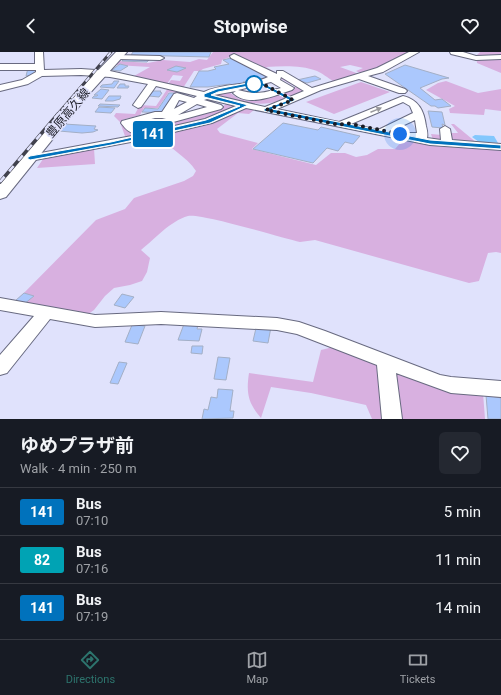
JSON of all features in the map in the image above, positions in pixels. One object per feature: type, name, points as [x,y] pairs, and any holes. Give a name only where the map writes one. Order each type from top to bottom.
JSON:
[{"type":"main road","name":"豊原高久線","points":[[0,194],[85,92],[120,54]]},
{"type":"street","points":[[39,52],[40,70]]},
{"type":"street","points":[[266,110],[293,100],[325,85],[380,70],[415,52]]},
{"type":"street","points":[[454,52],[476,58],[501,57]]},
{"type":"street","points":[[120,54],[160,58]]},
{"type":"street","points":[[196,101],[218,107],[171,117],[196,101],[217,90],[231,89],[277,78],[234,56]]},
{"type":"street","points":[[0,67],[103,73],[154,83],[266,110],[324,122],[400,134],[420,120]]},
{"type":"street","points":[[271,68],[311,91]]},
{"type":"street","points":[[0,88],[25,82],[40,70]]},
{"type":"street","points":[[324,122],[402,91],[360,76]]},
{"type":"street","points":[[231,89],[246,97],[253,98],[289,88],[271,79]]},
{"type":"street","points":[[259,82],[293,100]]},
{"type":"street","points":[[138,104],[154,83]]},
{"type":"street","points":[[343,124],[403,99],[408,100],[418,108],[420,120]]},
{"type":"street","points":[[30,158],[111,144],[208,121],[245,105]]},
{"type":"street","points":[[363,127],[413,105]]},
{"type":"street","points":[[382,131],[420,120]]},
{"type":"street","points":[[343,124],[407,139],[447,144],[501,147]]},
{"type":"street","points":[[445,129],[447,144]]},
{"type":"street","points":[[0,304],[95,321],[161,318],[277,324],[299,328],[386,362],[451,385],[501,389]]},
{"type":"street","points":[[0,368],[46,313]]},
{"type":"street","points":[[386,362],[392,419]]},
{"type":"shaded area","points":[[213,52],[411,52],[387,65],[362,74],[356,71],[363,68],[350,65],[340,67],[359,74],[333,81],[311,69],[285,66],[266,67],[305,90],[279,101],[259,104],[238,101],[212,94],[226,90],[239,99],[248,101],[296,87],[261,68],[264,67],[235,55],[222,60],[221,64],[200,71],[194,71],[183,88],[168,84],[171,80],[180,81],[183,76],[173,75],[167,84],[134,76],[150,67],[115,65],[119,61],[148,63],[163,60],[190,62],[199,59],[207,60]]},
{"type":"shaded area","points":[[480,52],[501,52],[501,73],[477,63],[476,56]]},
{"type":"shaded area","points":[[446,81],[478,93],[501,89],[501,111],[485,109],[484,115],[450,113],[449,109],[455,106],[426,90],[438,83]]},
{"type":"shaded area","points":[[361,82],[390,92],[334,114],[306,102]]},
{"type":"shaded area","points":[[168,88],[191,94],[169,92],[158,108],[144,108],[140,115],[122,120],[132,133],[218,110],[226,104],[205,99],[208,98],[240,106],[206,120],[126,139],[120,122],[114,116],[116,113],[135,114],[140,105],[156,106]]},
{"type":"shaded area","points":[[243,107],[254,110],[249,114],[238,113],[217,129],[220,133],[258,143],[252,149],[316,165],[331,153],[345,153],[356,157],[367,155],[378,149],[395,149],[402,141],[501,149],[501,253],[488,253],[479,281],[469,283],[315,240],[300,242],[208,218],[188,216],[181,218],[169,226],[141,250],[150,258],[147,272],[142,281],[114,288],[105,296],[94,310],[84,317],[15,302],[96,220],[125,209],[134,198],[184,181],[193,176],[196,171],[192,166],[167,144],[159,134],[197,126]]},
{"type":"shaded area","points":[[451,124],[454,124],[477,143],[433,140],[431,134],[442,135],[443,133],[458,133]]},
{"type":"shaded area","points":[[94,148],[95,164],[37,168],[43,159]]},
{"type":"shaded area","points":[[337,346],[501,396],[483,393],[485,419],[372,419],[366,405],[311,393],[271,387],[261,418],[253,407],[249,397],[249,373],[313,382],[321,350]]},
{"type":"water","points":[[475,135],[494,136],[498,143],[479,142],[472,137]]},
{"type":"building","points":[[133,52],[211,52],[209,57],[131,55]]},
{"type":"building","points":[[231,58],[267,76],[265,78],[243,82],[246,84],[235,87],[230,84],[208,87],[190,87],[199,71],[208,71],[216,69],[214,67],[229,64],[223,60]]},
{"type":"building","points":[[124,59],[149,60],[147,62],[122,61]]},
{"type":"building","points":[[120,64],[128,66],[120,71],[112,70]]},
{"type":"building","points":[[405,65],[449,78],[442,79],[420,88],[435,100],[442,99],[451,106],[438,108],[431,106],[385,74]]},
{"type":"building","points":[[176,66],[186,68],[177,72],[167,70]]},
{"type":"building","points":[[28,68],[36,69],[33,75],[26,76]]},
{"type":"building","points":[[315,76],[321,79],[307,83],[297,80]]},
{"type":"building","points":[[114,81],[119,81],[114,88],[100,87],[102,85],[112,84]]},
{"type":"building","points":[[120,84],[129,86],[128,88],[117,88]]},
{"type":"building","points":[[101,89],[109,90],[102,99],[92,98],[98,95],[94,95]]},
{"type":"building","points":[[153,91],[161,91],[160,92],[162,93],[159,97],[149,96]]},
{"type":"building","points":[[169,93],[176,93],[164,113],[142,112],[145,108],[158,109]]},
{"type":"building","points":[[109,96],[121,96],[120,99],[105,101]]},
{"type":"building","points":[[100,104],[120,105],[118,107],[98,106]]},
{"type":"building","points":[[99,107],[115,108],[111,113],[95,112]]},
{"type":"building","points":[[428,111],[442,112],[445,125],[442,124],[443,128],[432,127]]},
{"type":"building","points":[[283,123],[318,130],[321,127],[360,136],[353,144],[345,142],[338,151],[327,148],[313,163],[253,149]]},
{"type":"building","points":[[64,124],[96,126],[94,129],[98,130],[82,133],[59,131]]},
{"type":"building","points":[[24,293],[34,296],[24,304],[15,301]]},
{"type":"building","points":[[122,294],[134,297],[125,308],[114,305]]},
{"type":"building","points":[[184,324],[198,325],[197,329],[202,329],[199,341],[178,340]]},
{"type":"building","points":[[132,325],[145,326],[138,344],[125,342]]},
{"type":"building","points":[[271,327],[268,343],[253,341],[256,328]]},
{"type":"building","points":[[192,346],[203,346],[202,354],[191,353]]},
{"type":"building","points":[[218,357],[230,358],[226,380],[214,379]]},
{"type":"building","points":[[119,362],[127,363],[118,384],[110,383]]},
{"type":"building","points":[[218,389],[233,390],[230,411],[234,411],[233,418],[202,419],[204,409],[208,410],[211,397],[217,398]]},
{"type":"building","points":[[486,395],[501,398],[501,419],[488,419]]},
{"type":"railway","points":[[57,115],[111,52]]},
{"type":"railway","points":[[0,182],[58,114]]},
{"type":"bus line","name":"141","points":[[30,158],[111,144],[216,119],[245,105],[206,96],[217,90],[242,87],[259,82],[293,100],[266,110],[430,142],[501,147]]},
{"type":"route","points":[[254,84],[250,85],[259,82],[293,100],[266,110],[340,125],[346,123],[400,134]]}]
